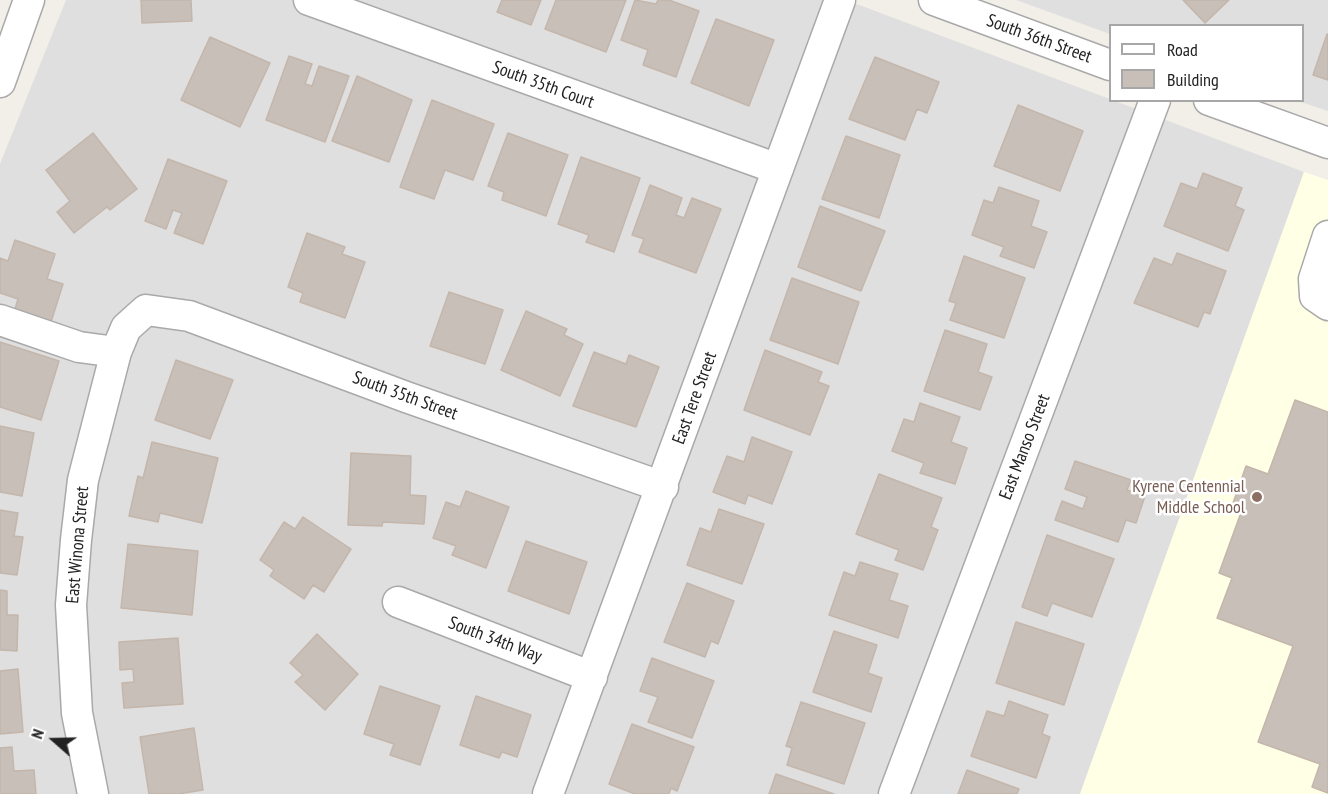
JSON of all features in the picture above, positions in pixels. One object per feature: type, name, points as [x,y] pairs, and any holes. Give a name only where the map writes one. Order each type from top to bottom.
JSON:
[{"type":"street","points":[[0,82],[29,0]]},
{"type":"street","name":"South 35th Court","points":[[309,0],[778,169]]},
{"type":"street","name":"East Tere Street","points":[[548,794],[663,487],[840,0]]},
{"type":"street","name":"South 36th Street","points":[[934,0],[964,5],[1109,65]]},
{"type":"street","name":"East Manso Street","points":[[894,794],[1154,102]]},
{"type":"street","points":[[1215,102],[1328,143]]},
{"type":"street","points":[[1328,236],[1314,279],[1315,296],[1328,305]]},
{"type":"street","name":"South 35th Street","points":[[146,310],[189,316],[406,397],[663,487]]},
{"type":"street","name":"East Winona Street","points":[[93,794],[77,712],[71,605],[83,480],[116,352],[126,328],[146,310]]},
{"type":"street","points":[[0,320],[79,347],[116,352]]},
{"type":"street","name":"South 34th Way","points":[[398,602],[592,677]]},
{"type":"shaded area","points":[[66,0],[846,0],[1109,99],[1109,102],[1118,102],[1304,172],[1080,794],[0,794],[0,164]]},
{"type":"shaded area","points":[[1016,0],[1328,0],[1328,111],[1301,102],[1304,102],[1304,24],[1109,24],[1109,34]]},
{"type":"shaded area","name":"Kyrene Centennial Middle School","points":[[1304,172],[1328,180],[1328,794],[1080,794]]},
{"type":"building","points":[[141,0],[191,0],[192,21],[142,23]]},
{"type":"building","points":[[502,0],[541,0],[531,25],[497,12]]},
{"type":"building","points":[[556,0],[626,0],[606,52],[545,29]]},
{"type":"building","points":[[635,0],[656,4],[658,0],[669,0],[699,11],[676,77],[643,65],[648,50],[621,40]]},
{"type":"building","points":[[1183,0],[1229,0],[1205,23]]},
{"type":"building","points":[[716,19],[774,40],[749,106],[691,83]]},
{"type":"building","points":[[1328,35],[1328,80],[1313,75]]},
{"type":"building","points":[[210,37],[270,63],[240,127],[181,100]]},
{"type":"building","points":[[289,56],[312,64],[305,84],[312,86],[319,66],[349,76],[325,142],[266,120]]},
{"type":"building","points":[[875,57],[939,82],[927,113],[917,109],[905,140],[849,119]]},
{"type":"building","points":[[357,76],[412,100],[389,162],[332,141]]},
{"type":"building","points":[[432,100],[494,124],[473,180],[445,170],[434,199],[400,187]]},
{"type":"building","points":[[1018,105],[1083,131],[1060,191],[994,166]]},
{"type":"building","points":[[93,133],[137,189],[110,210],[107,207],[74,233],[57,212],[70,201],[46,170]]},
{"type":"building","points":[[508,133],[568,155],[546,216],[502,200],[504,192],[488,186]]},
{"type":"building","points":[[846,136],[900,155],[879,218],[822,199]]},
{"type":"building","points":[[581,157],[640,178],[614,252],[586,242],[589,235],[558,224]]},
{"type":"building","points":[[168,159],[227,181],[203,244],[174,233],[182,213],[173,210],[166,229],[145,221]]},
{"type":"building","points":[[1203,173],[1242,188],[1235,206],[1244,210],[1228,251],[1164,226],[1181,183],[1197,189]]},
{"type":"building","points":[[650,185],[682,198],[676,215],[684,218],[692,198],[721,209],[696,273],[639,252],[644,239],[632,235]]},
{"type":"building","points":[[999,187],[1039,201],[1031,226],[1047,232],[1034,268],[1000,256],[1004,247],[972,235],[984,200],[993,203]]},
{"type":"building","points":[[820,206],[885,231],[861,291],[798,267]]},
{"type":"building","points":[[307,233],[345,247],[342,254],[365,262],[345,318],[300,302],[303,293],[288,287]]},
{"type":"building","points":[[15,240],[55,254],[47,279],[63,284],[51,322],[15,309],[18,299],[0,293],[0,258],[8,261]]},
{"type":"building","points":[[1177,253],[1226,271],[1210,314],[1204,312],[1198,327],[1134,303],[1154,258],[1172,265]]},
{"type":"building","points":[[964,256],[1025,278],[1004,338],[950,320],[956,303],[949,301]]},
{"type":"building","points":[[792,278],[859,302],[838,364],[770,340]]},
{"type":"building","points":[[449,292],[503,310],[485,364],[430,346]]},
{"type":"building","points":[[526,311],[567,329],[564,335],[583,344],[560,396],[501,370]]},
{"type":"building","points":[[945,330],[987,344],[978,372],[992,377],[980,410],[924,391]]},
{"type":"building","points":[[0,342],[59,361],[41,420],[0,407]]},
{"type":"building","points":[[765,350],[822,372],[818,382],[829,386],[810,435],[744,410]]},
{"type":"building","points":[[594,352],[626,364],[629,355],[659,367],[636,427],[573,406]]},
{"type":"building","points":[[176,360],[233,380],[210,439],[155,420]]},
{"type":"building","points":[[1295,400],[1328,412],[1328,793],[1312,787],[1320,764],[1258,742],[1293,646],[1217,618],[1232,578],[1219,573],[1243,507],[1233,503],[1246,466],[1268,474]]},
{"type":"building","points":[[920,403],[960,417],[951,442],[967,448],[955,484],[920,473],[924,463],[892,451],[904,419],[914,422]]},
{"type":"building","points":[[0,426],[34,433],[22,496],[0,492]]},
{"type":"building","points":[[752,437],[792,452],[772,504],[748,495],[745,504],[713,492],[727,456],[744,462]]},
{"type":"building","points":[[152,442],[218,458],[202,523],[160,513],[158,522],[129,516],[138,476],[143,478]]},
{"type":"building","points":[[351,453],[411,456],[410,495],[426,496],[424,524],[383,522],[382,526],[348,525]]},
{"type":"building","points":[[1075,461],[1131,480],[1127,490],[1145,496],[1136,523],[1126,520],[1118,542],[1055,520],[1062,501],[1083,509],[1087,497],[1065,489]]},
{"type":"building","points":[[879,474],[942,498],[931,527],[938,530],[923,570],[895,560],[899,550],[856,534]]},
{"type":"building","points":[[466,491],[509,507],[486,568],[452,555],[456,546],[433,538],[446,502],[460,507]]},
{"type":"building","points":[[719,509],[764,524],[742,584],[687,565],[700,528],[711,532]]},
{"type":"building","points":[[0,510],[18,513],[14,536],[23,537],[17,575],[0,573]]},
{"type":"building","points":[[303,517],[351,549],[324,592],[313,585],[304,599],[270,576],[274,570],[260,560],[284,522],[295,529]]},
{"type":"building","points":[[1047,535],[1114,559],[1092,617],[1052,603],[1047,616],[1022,607]]},
{"type":"building","points":[[526,541],[587,562],[569,614],[508,591]]},
{"type":"building","points":[[128,544],[198,551],[192,615],[121,608]]},
{"type":"building","points":[[860,562],[898,574],[889,600],[908,606],[898,638],[829,615],[844,572],[855,576]]},
{"type":"building","points":[[687,583],[734,601],[718,644],[711,641],[705,657],[664,642]]},
{"type":"building","points":[[0,590],[7,591],[7,615],[18,615],[17,651],[0,650]]},
{"type":"building","points":[[1016,622],[1084,644],[1064,705],[996,683]]},
{"type":"building","points":[[834,631],[877,645],[868,673],[882,678],[871,712],[813,692]]},
{"type":"building","points":[[317,634],[358,674],[325,710],[295,682],[303,675],[290,663]]},
{"type":"building","points":[[178,638],[183,704],[124,708],[122,683],[134,682],[133,669],[120,670],[119,642]]},
{"type":"building","points":[[652,658],[714,681],[692,738],[648,722],[658,697],[640,691]]},
{"type":"building","points":[[18,669],[23,732],[0,734],[0,671]]},
{"type":"building","points":[[380,686],[440,706],[420,765],[390,755],[394,744],[364,734]]},
{"type":"building","points":[[476,696],[531,715],[517,757],[502,752],[499,758],[460,745]]},
{"type":"building","points":[[1009,701],[1048,715],[1042,734],[1050,737],[1036,778],[971,756],[987,711],[1004,716]]},
{"type":"building","points":[[801,702],[865,723],[844,784],[787,765],[792,748],[786,746]]},
{"type":"building","points":[[632,724],[694,747],[677,791],[671,788],[669,794],[635,794],[609,784]]},
{"type":"building","points":[[194,728],[203,790],[178,794],[149,794],[140,737]]},
{"type":"building","points":[[12,747],[14,771],[34,770],[36,794],[0,794],[0,748]]},
{"type":"building","points":[[967,770],[1019,789],[1017,794],[958,794]]},
{"type":"building","points":[[776,774],[834,794],[769,794]]},
{"type":"place","name":"Kyrene Centennial Middle School","points":[[1257,497]]}]
